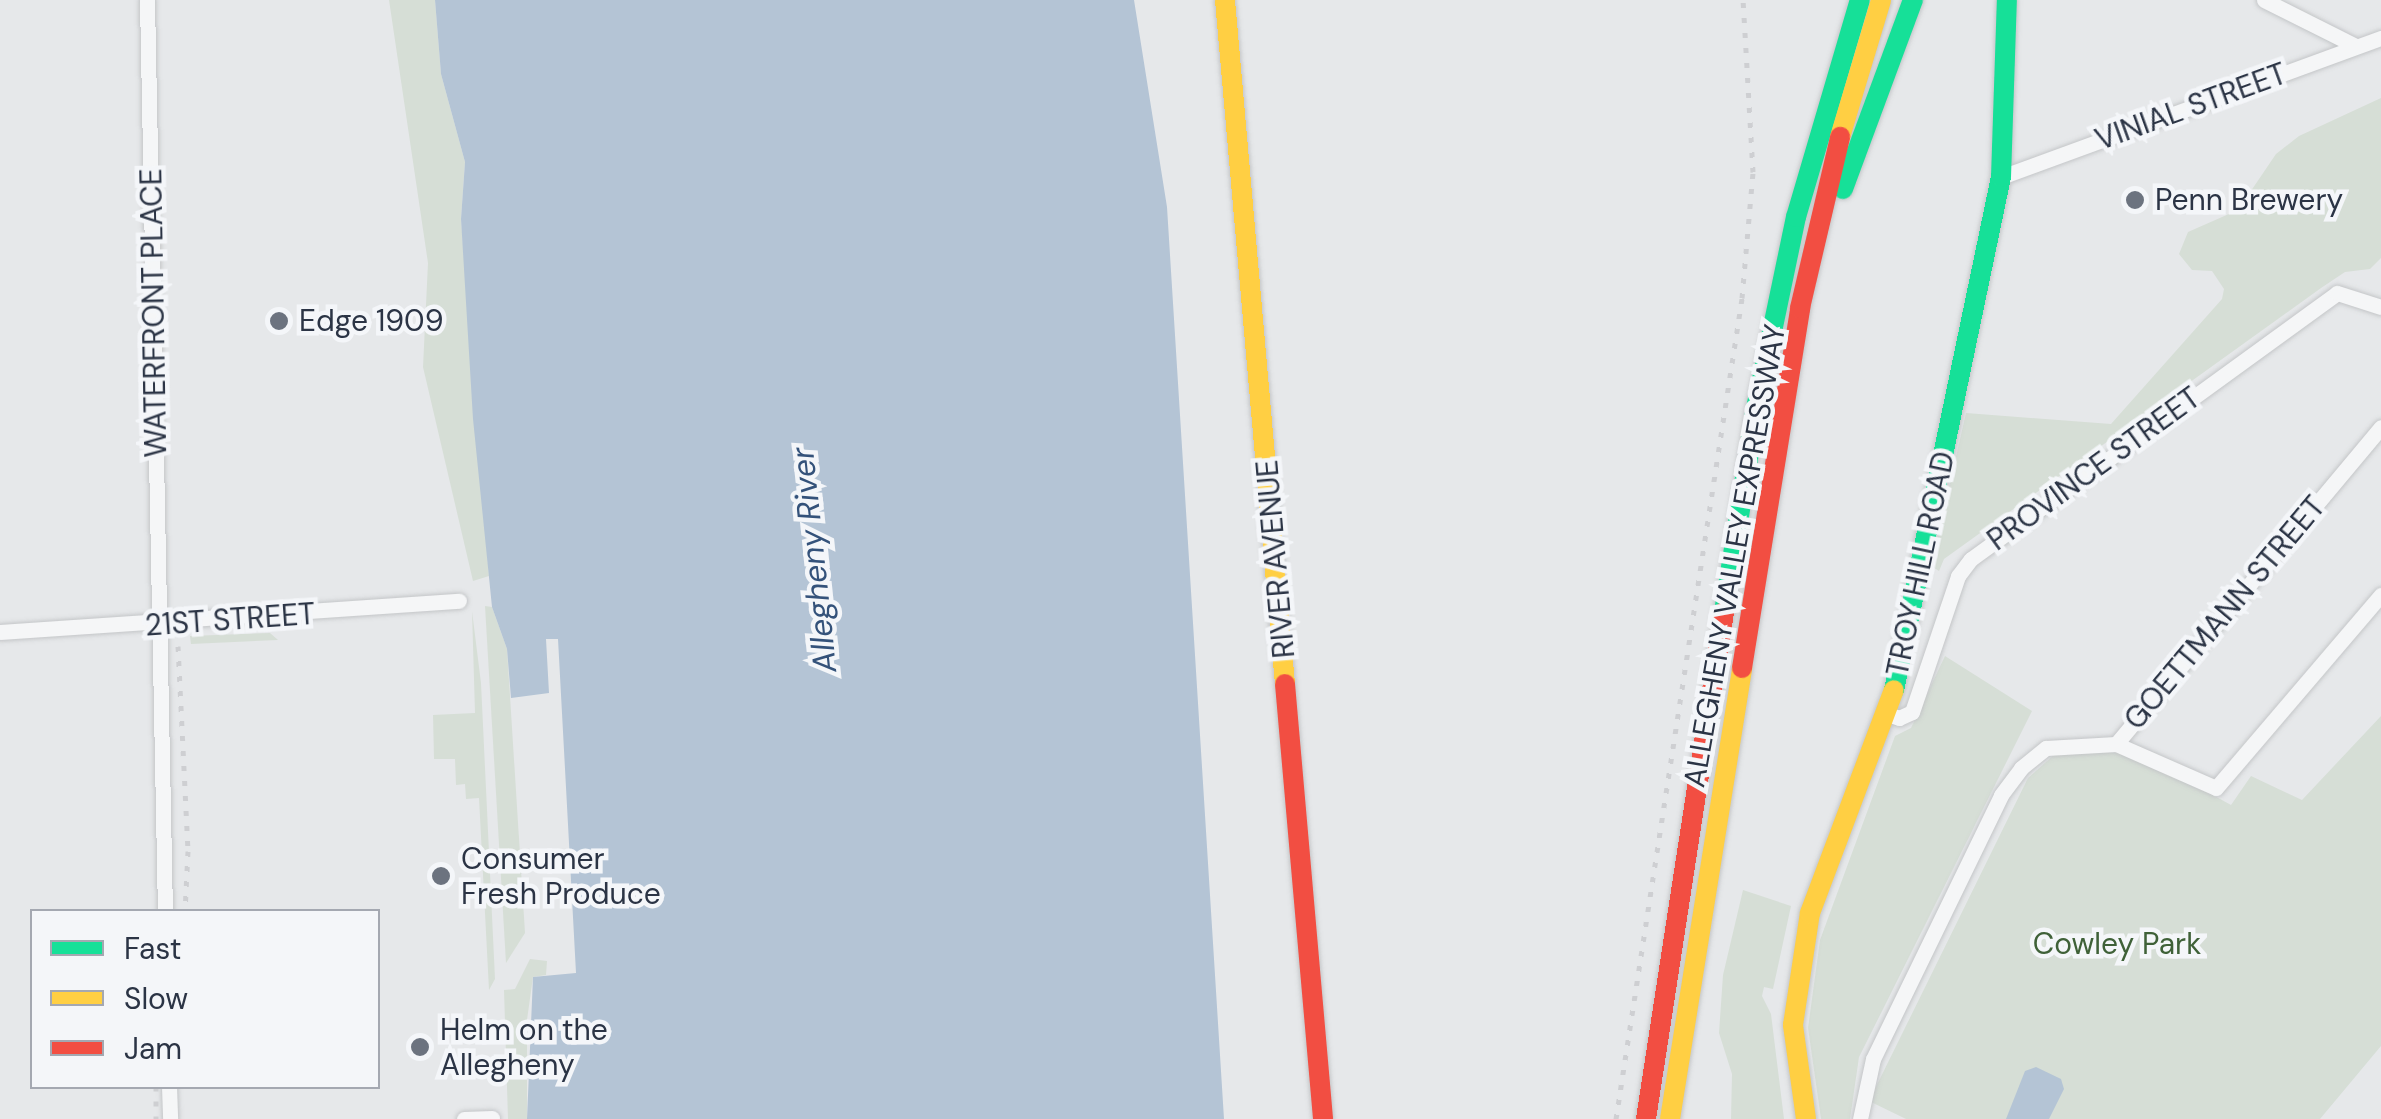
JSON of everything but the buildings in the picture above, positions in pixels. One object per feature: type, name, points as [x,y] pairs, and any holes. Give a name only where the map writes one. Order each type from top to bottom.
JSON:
[{"type":"main road","name":"RIVER AVENUE","points":[[1225,0],[1323,1119]]},
{"type":"main road","points":[[1823,121],[1847,0]]},
{"type":"main road","name":"ALLEGHENY VALLEY EXPRESSWAY","points":[[1646,1119],[1754,413],[1823,121],[1860,0]]},
{"type":"main road","name":"ALLEGHENY VALLEY EXPRESSWAY","points":[[1670,1119],[1800,308],[1849,100],[1881,0]]},
{"type":"main road","points":[[1800,308],[1913,0]]},
{"type":"main road","name":"TROY HILL ROAD","points":[[1806,1119],[1794,1025],[1810,913],[1901,671],[2001,177],[2007,0]]},
{"type":"street","name":"WATERFRONT PLACE","points":[[147,0],[157,626],[166,909]]},
{"type":"street","points":[[2264,0],[2356,46]]},
{"type":"street","name":"VINIAL STREET","points":[[2001,177],[2381,38]]},
{"type":"street","name":"PROVINCE STREET","points":[[1884,713],[1898,718],[1912,712],[1958,576],[1971,558],[2337,292],[2381,307]]},
{"type":"street","name":"GOETTMANN STREET","points":[[1860,1119],[1873,1059],[2001,795],[2046,748],[2116,744],[2381,427]]},
{"type":"street","points":[[2116,744],[2216,788],[2381,594]]},
{"type":"street","name":"21ST STREET","points":[[0,632],[157,626],[459,601]]},
{"type":"street","points":[[169,1089],[170,1119]]},
{"type":"street","points":[[464,1119],[492,1118]]},
{"type":"green space","points":[[389,0],[435,0],[441,74],[465,162],[461,219],[489,576],[473,581],[423,367],[428,263]]},
{"type":"green space","points":[[2381,98],[2381,258],[2370,269],[2345,272],[2321,288],[1944,559],[1939,571],[1931,566],[1966,413],[2111,424],[2222,299],[2224,289],[2212,271],[2192,270],[2179,254],[2188,232],[2238,210],[2276,154],[2299,136]]},
{"type":"green space","points":[[485,606],[492,607],[507,649],[525,933],[506,963]]},
{"type":"green space","points":[[472,611],[481,683],[495,979],[489,990],[479,798],[466,799],[465,784],[456,785],[455,759],[434,759],[433,715],[475,713]]},
{"type":"green space","points":[[270,633],[278,640],[191,644],[190,636]]},
{"type":"green space","points":[[1945,656],[2032,711],[1859,1057],[1850,1119],[1821,1119],[1808,1028],[1820,940],[1895,736],[1911,728]]},
{"type":"green space","name":"Cowley Park","points":[[2381,716],[2381,1046],[2320,1119],[1906,1119],[1869,1101],[2028,778],[2055,754],[2107,751],[2147,759],[2231,805],[2251,776],[2302,800]]},
{"type":"green space","points":[[1743,890],[1791,906],[1773,989],[1764,987],[1762,996],[1771,1014],[1784,1119],[1731,1119],[1732,1074],[1719,1033],[1723,975]]},
{"type":"green space","points":[[530,959],[547,961],[546,975],[533,977],[527,1020],[527,1119],[508,1119],[504,990],[515,989]]},
{"type":"water","name":"Allegheny River","points":[[435,0],[1134,0],[1167,207],[1224,1119],[527,1119],[533,977],[576,973],[558,639],[546,639],[549,693],[511,698],[507,649],[492,607],[473,419],[461,219],[465,162],[441,74]]},
{"type":"water","points":[[2036,1067],[2061,1079],[2064,1089],[2049,1119],[2006,1119],[2025,1071]]},
{"type":"railway","points":[[1616,1119],[1742,298],[1753,172],[1743,0]]},
{"type":"railway","points":[[178,646],[188,851],[185,909]]},
{"type":"railway","points":[[156,1089],[156,1119]]},
{"type":"traffic: fast","points":[[1724,612],[1755,413],[1796,217],[1860,0]]},
{"type":"traffic: fast","points":[[1843,189],[1913,0]]},
{"type":"traffic: fast","points":[[1894,690],[2001,177],[2007,0]]},
{"type":"traffic: slow","points":[[1225,0],[1285,684]]},
{"type":"traffic: slow","points":[[1840,137],[1881,0]]},
{"type":"traffic: slow","points":[[1670,1119],[1742,668]]},
{"type":"traffic: slow","points":[[1806,1119],[1793,1025],[1810,913],[1894,690]]},
{"type":"traffic: jam","points":[[1742,668],[1800,308],[1840,137]]},
{"type":"traffic: jam","points":[[1646,1119],[1724,612]]},
{"type":"traffic: jam","points":[[1285,684],[1323,1119]]},
{"type":"place","name":"Penn Brewery","points":[[2135,200]]},
{"type":"place","name":"Edge 1909","points":[[279,321]]},
{"type":"place","name":"Consumer Fresh Produce","points":[[441,876]]},
{"type":"place","name":"Helm on the Allegheny","points":[[420,1047]]}]
